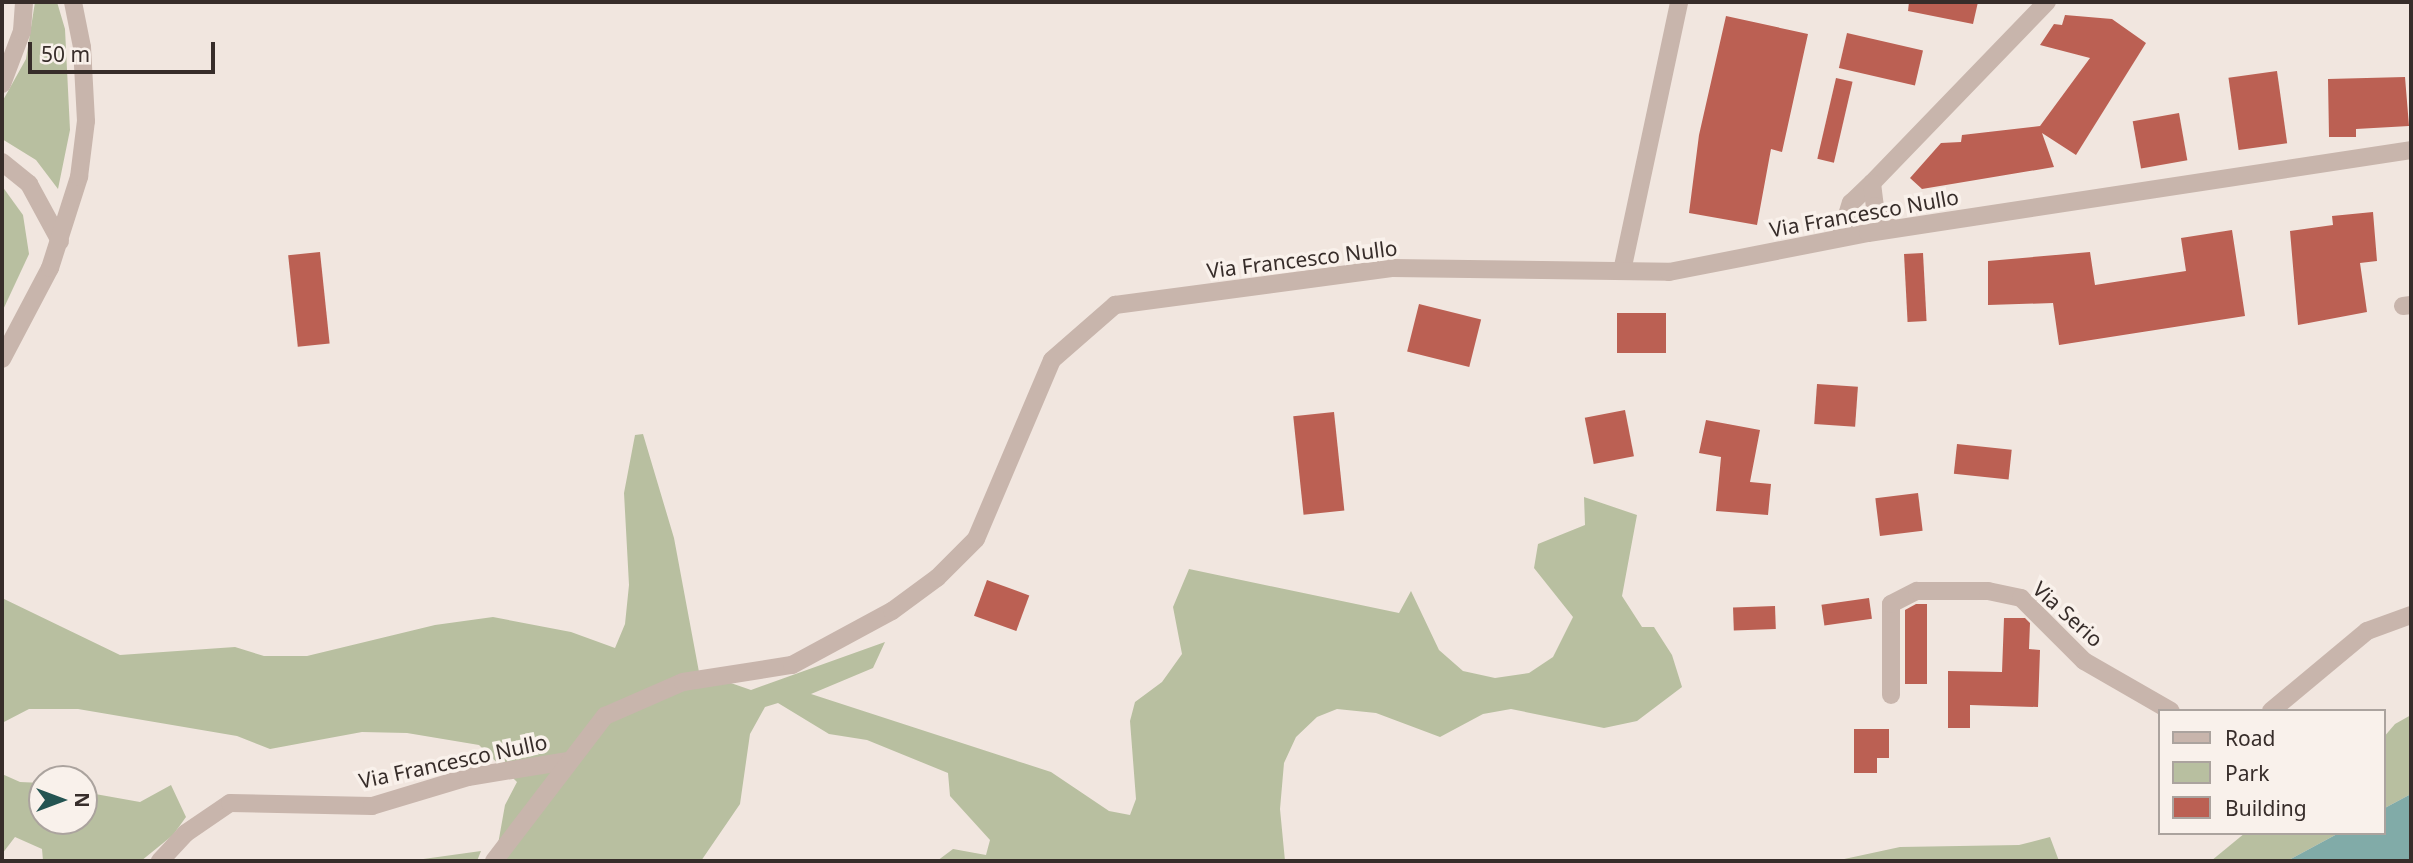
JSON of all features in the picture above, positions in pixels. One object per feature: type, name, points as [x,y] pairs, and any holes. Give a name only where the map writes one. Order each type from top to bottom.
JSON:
[{"type":"street","points":[[2,84],[22,32],[24,2]]},
{"type":"street","points":[[2,359],[36,299],[60,241],[79,177],[86,121],[82,47],[73,2]]},
{"type":"street","points":[[1622,271],[1679,2]]},
{"type":"street","points":[[1840,239],[1851,203],[2047,2]]},
{"type":"street","name":"Via Francesco Nullo","points":[[494,861],[567,761],[605,716],[683,682],[792,665],[892,611],[937,578],[976,539],[1052,360],[1115,305],[1392,268],[1669,272],[1891,229],[2411,150]]},
{"type":"street","points":[[2,162],[29,184],[60,241]]},
{"type":"street","points":[[1872,183],[1875,206],[1891,229]]},
{"type":"street","name":"Via Serio","points":[[1891,695],[1891,604],[1917,592],[1988,591],[2021,598],[2084,661],[2168,709]]},
{"type":"street","points":[[2273,709],[2367,631],[2411,615]]},
{"type":"street","name":"Via Francesco Nullo","points":[[160,861],[186,833],[230,803],[372,806],[468,777],[567,761]]},
{"type":"green space","points":[[35,2],[57,2],[65,29],[70,130],[58,189],[36,160],[2,139],[2,102],[26,59]]},
{"type":"green space","points":[[2,186],[23,215],[29,254],[2,312]]},
{"type":"green space","points":[[643,434],[674,538],[699,672],[751,690],[885,642],[873,668],[811,694],[1051,772],[1109,811],[1130,815],[1136,799],[1130,721],[1135,702],[1162,682],[1182,654],[1173,607],[1189,569],[1399,613],[1411,591],[1439,650],[1463,671],[1495,678],[1529,673],[1553,657],[1573,617],[1534,568],[1538,544],[1585,525],[1584,497],[1637,515],[1622,596],[1642,627],[1654,627],[1672,655],[1682,687],[1637,721],[1604,728],[1511,709],[1483,714],[1440,737],[1376,713],[1337,709],[1317,717],[1296,737],[1284,763],[1280,809],[1285,861],[937,861],[953,849],[986,855],[990,840],[950,796],[948,773],[867,740],[829,734],[778,703],[765,707],[750,734],[740,804],[701,861],[495,861],[505,805],[517,782],[479,745],[407,733],[362,732],[270,749],[237,736],[78,709],[29,709],[2,723],[2,598],[120,655],[235,647],[264,656],[307,656],[435,625],[493,617],[571,632],[615,648],[625,624],[629,585],[624,493],[635,435]]},
{"type":"green space","points":[[2411,715],[2411,794],[2385,808],[2385,736],[2395,724]]},
{"type":"green space","points":[[2,774],[20,782],[28,782],[28,835],[98,835],[98,794],[140,802],[171,785],[186,817],[173,835],[141,861],[43,861],[42,849],[15,837],[2,854]]},
{"type":"green space","points":[[2243,835],[2335,835],[2287,861],[2211,861]]},
{"type":"green space","points":[[2050,837],[2059,861],[1835,861],[1900,847],[2019,845]]},
{"type":"green space","points":[[481,851],[477,861],[409,861]]},
{"type":"water","points":[[2411,794],[2411,861],[2287,861],[2335,835],[2385,835],[2385,808]]},
{"type":"building","points":[[1909,2],[1978,2],[1973,24],[1908,11]]},
{"type":"building","points":[[2065,15],[2112,19],[2146,43],[2076,155],[2042,133],[2054,167],[1922,189],[1910,178],[1941,143],[1961,142],[1962,135],[2040,126],[2090,58],[2040,45],[2054,24],[2062,25]]},
{"type":"building","points":[[1726,16],[1808,34],[1782,152],[1771,149],[1757,225],[1689,213],[1699,135]]},
{"type":"building","points":[[1847,33],[1923,51],[1915,86],[1839,68]]},
{"type":"building","points":[[2277,71],[2287,143],[2239,150],[2228,78]]},
{"type":"building","points":[[2405,77],[2409,126],[2356,129],[2356,137],[2329,137],[2328,79]]},
{"type":"building","points":[[1836,78],[1853,82],[1834,163],[1817,159]]},
{"type":"building","points":[[2179,113],[2187,160],[2141,168],[2133,121]]},
{"type":"building","points":[[2373,212],[2377,261],[2360,263],[2367,312],[2298,325],[2290,231],[2333,225],[2332,216]]},
{"type":"building","points":[[2232,230],[2245,316],[2059,345],[2053,303],[1988,305],[1988,261],[2090,252],[2095,285],[2186,271],[2181,238]]},
{"type":"building","points":[[320,252],[330,343],[298,347],[288,255]]},
{"type":"building","points":[[1923,253],[1927,321],[1908,322],[1904,254]]},
{"type":"building","points":[[1419,304],[1481,319],[1469,367],[1407,352]]},
{"type":"building","points":[[1617,313],[1666,313],[1666,353],[1617,353]]},
{"type":"building","points":[[1817,384],[1858,387],[1855,427],[1814,424]]},
{"type":"building","points":[[1625,410],[1634,456],[1594,464],[1585,418]]},
{"type":"building","points":[[1334,412],[1344,510],[1304,515],[1293,416]]},
{"type":"building","points":[[1706,420],[1760,430],[1750,482],[1771,484],[1768,515],[1716,511],[1721,457],[1699,453]]},
{"type":"building","points":[[1957,444],[2012,450],[2009,480],[1954,474]]},
{"type":"building","points":[[1918,493],[1923,531],[1880,536],[1875,498]]},
{"type":"building","points":[[987,580],[1029,595],[1016,631],[974,616]]},
{"type":"building","points":[[1869,598],[1872,619],[1824,625],[1821,605]]},
{"type":"building","points":[[1916,604],[1927,604],[1927,684],[1905,684],[1905,610]]},
{"type":"building","points":[[1775,606],[1776,629],[1734,630],[1733,607]]},
{"type":"building","points":[[2004,618],[2025,618],[2030,623],[2029,649],[2040,650],[2038,707],[1970,705],[1970,728],[1948,728],[1948,671],[2002,672]]},
{"type":"building","points":[[1854,729],[1889,729],[1889,758],[1877,758],[1877,773],[1854,773]]}]
